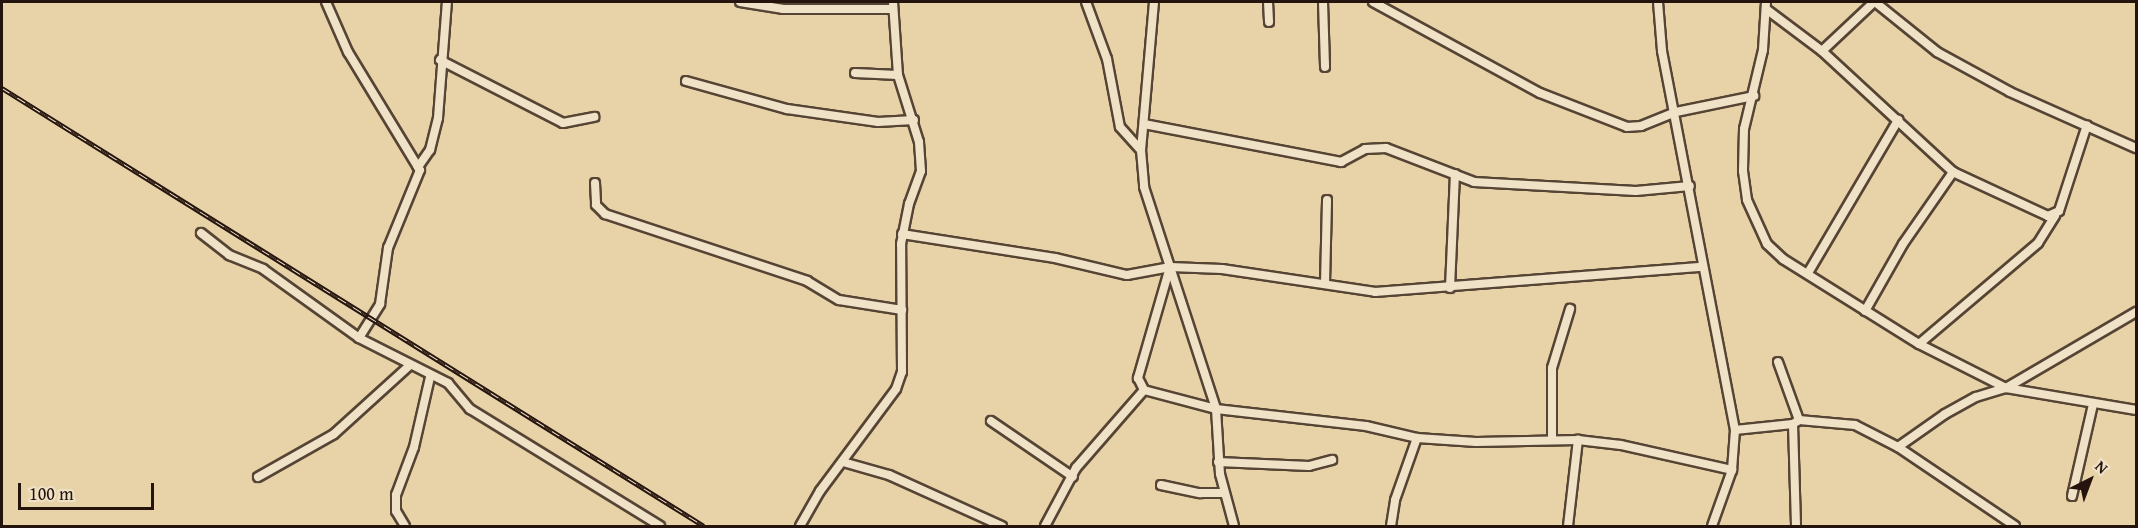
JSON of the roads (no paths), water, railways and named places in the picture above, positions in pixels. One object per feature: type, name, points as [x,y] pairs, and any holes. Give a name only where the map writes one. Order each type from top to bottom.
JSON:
[{"type":"street","points":[[326,2],[348,52],[420,170],[388,248],[380,304],[358,338]]},
{"type":"street","points":[[418,167],[430,150],[438,117],[440,60],[447,2]]},
{"type":"street","points":[[740,2],[783,9],[892,5],[898,75],[914,120],[921,171],[902,234],[903,353],[896,389],[800,526]]},
{"type":"street","points":[[1086,2],[1107,59],[1120,127],[1141,150]]},
{"type":"street","points":[[1154,2],[1141,150],[1144,187],[1170,267],[1191,343],[1216,409],[1218,462],[1234,526]]},
{"type":"street","points":[[1268,2],[1269,22]]},
{"type":"street","points":[[1323,2],[1324,67]]},
{"type":"street","points":[[1372,2],[1540,93],[1614,123],[1641,126],[1676,111],[1754,96]]},
{"type":"street","points":[[1658,2],[1662,51],[1690,186],[1702,267],[1723,353],[1735,430],[1732,470],[1712,526]]},
{"type":"street","points":[[1822,51],[1875,2],[1937,52],[2010,92],[2136,148]]},
{"type":"street","points":[[1766,5],[1822,51],[1953,172],[2048,216],[2055,216]]},
{"type":"street","points":[[1766,5],[1754,96],[1744,129],[1747,200],[1767,244],[1864,311],[1919,344],[2006,388],[2136,410]]},
{"type":"street","points":[[440,60],[563,123],[594,117]]},
{"type":"street","points":[[855,73],[898,75]]},
{"type":"street","points":[[686,81],[787,109],[878,122],[914,120]]},
{"type":"street","points":[[1808,273],[1898,120]]},
{"type":"street","points":[[1144,124],[1341,162],[1365,149],[1386,148],[1474,182],[1574,190],[1636,191],[1690,186]]},
{"type":"street","points":[[1919,344],[2038,243],[2055,216],[2087,125]]},
{"type":"street","points":[[1864,311],[1903,244],[1953,172]]},
{"type":"street","points":[[1450,288],[1455,174]]},
{"type":"street","points":[[595,183],[596,205],[605,214],[807,281],[839,300],[902,310]]},
{"type":"street","points":[[1325,283],[1327,200]]},
{"type":"street","points":[[201,233],[229,255],[263,269],[358,338],[430,377],[448,384],[470,409],[660,526]]},
{"type":"street","points":[[902,234],[1055,258],[1126,275],[1170,267],[1222,268],[1375,292],[1450,288],[1580,274],[1618,276],[1702,267]]},
{"type":"street","points":[[1170,267],[1138,378],[1144,390],[1216,409],[1366,426],[1417,438],[1476,442],[1552,438],[1578,440],[1621,445],[1732,470]]},
{"type":"street","points":[[1552,438],[1552,368],[1570,309]]},
{"type":"street","points":[[1898,447],[1976,397],[2006,388],[2136,312]]},
{"type":"street","points":[[1778,362],[1796,422],[1796,526]]},
{"type":"street","points":[[258,477],[334,434],[409,366]]},
{"type":"street","points":[[405,526],[396,511],[396,495],[414,447],[430,377]]},
{"type":"street","points":[[1045,526],[1076,468],[1144,390]]},
{"type":"street","points":[[2072,496],[2093,404]]},
{"type":"street","points":[[991,421],[1073,477]]},
{"type":"street","points":[[1735,430],[1796,422],[1855,425],[1898,447],[2015,526]]},
{"type":"street","points":[[1391,526],[1395,500],[1417,438]]},
{"type":"street","points":[[1568,526],[1578,440]]},
{"type":"street","points":[[1218,462],[1309,466],[1332,460]]},
{"type":"street","points":[[843,462],[889,475],[1002,526]]},
{"type":"street","points":[[1161,484],[1200,493],[1224,493]]},
{"type":"railway","points":[[2,88],[704,526]]}]
